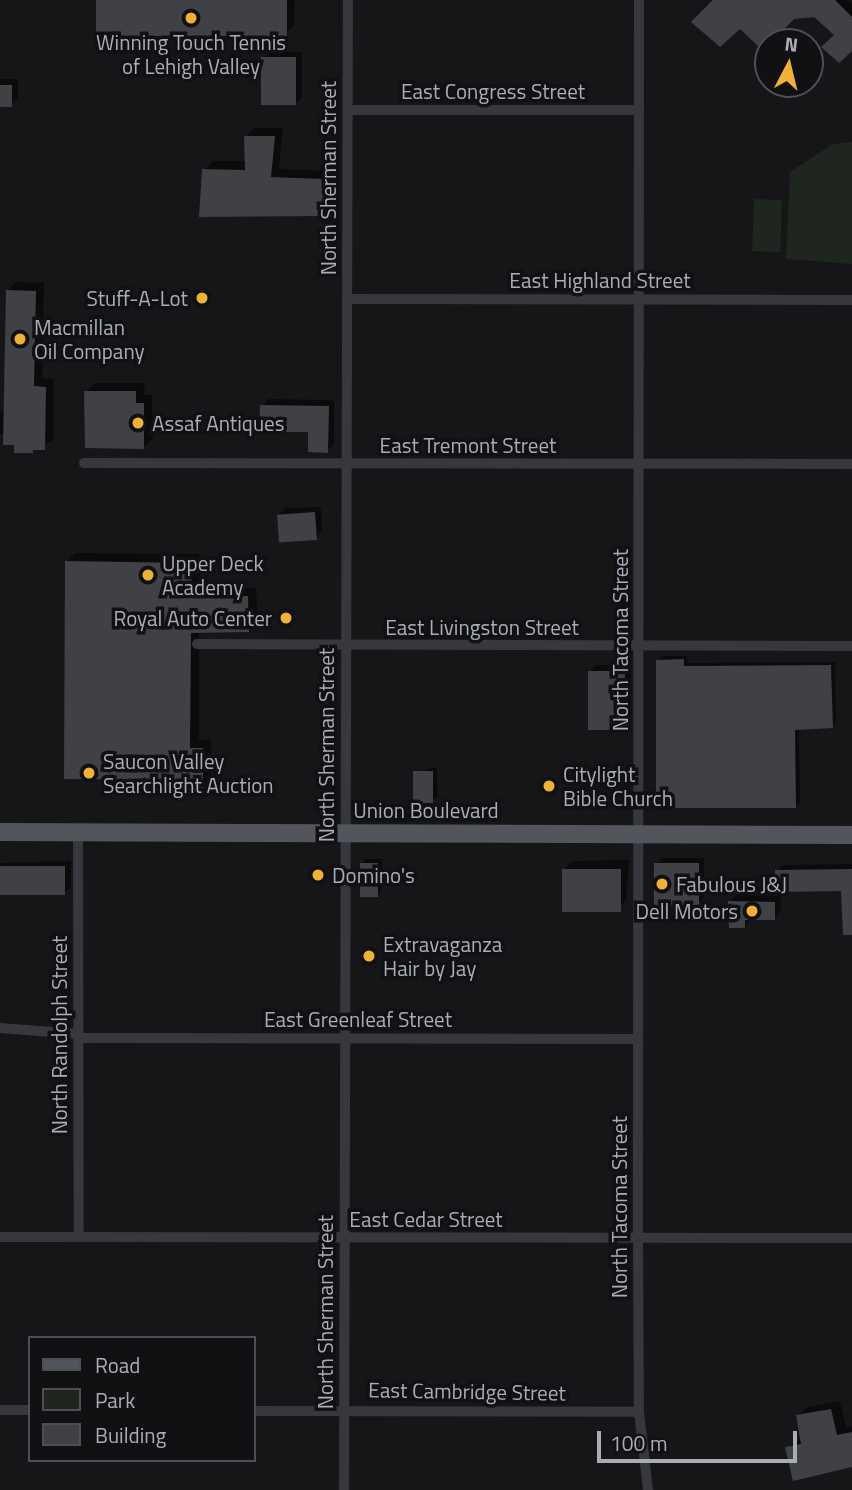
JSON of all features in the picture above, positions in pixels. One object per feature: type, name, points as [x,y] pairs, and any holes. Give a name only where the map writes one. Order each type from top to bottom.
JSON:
[{"type":"main road","name":"Union Boulevard","points":[[0,832],[852,835]]},
{"type":"street","name":"North Sherman Street","points":[[344,1490],[348,0]]},
{"type":"street","name":"North Tacoma Street","points":[[639,0],[639,1412],[648,1490]]},
{"type":"street","name":"East Congress Street","points":[[348,110],[639,110]]},
{"type":"street","name":"East Highland Street","points":[[347,299],[852,300]]},
{"type":"street","name":"East Tremont Street","points":[[84,463],[852,464]]},
{"type":"street","name":"East Livingston Street","points":[[197,644],[852,646]]},
{"type":"street","name":"North Randolph Street","points":[[78,833],[79,1237]]},
{"type":"street","name":"East Greenleaf Street","points":[[0,1028],[78,1036],[638,1038]]},
{"type":"street","name":"East Cedar Street","points":[[0,1237],[852,1238]]},
{"type":"street","points":[[0,1410],[28,1410]]},
{"type":"street","name":"East Cambridge Street","points":[[256,1411],[639,1412]]},
{"type":"green space","points":[[852,142],[852,264],[786,259],[790,172],[833,144]]},
{"type":"green space","points":[[754,199],[782,200],[780,252],[752,251]]},
{"type":"building","name":"Winning Touch Tennis of Lehigh Valley","points":[[96,0],[287,0],[287,36],[96,36]]},
{"type":"building","points":[[713,0],[835,0],[852,17],[852,51],[839,63],[824,50],[824,44],[834,35],[814,17],[794,19],[785,28],[754,28],[754,42],[740,29],[720,47],[691,22]]},
{"type":"building","points":[[261,57],[296,57],[296,105],[261,105]]},
{"type":"building","points":[[0,85],[12,85],[12,107],[0,107]]},
{"type":"building","points":[[244,136],[275,136],[271,177],[324,179],[323,216],[199,217],[202,169],[245,170]]},
{"type":"building","name":"Macmillan Oil Company","points":[[6,290],[36,291],[34,386],[46,387],[45,450],[33,450],[33,453],[14,453],[14,445],[3,445]]},
{"type":"building","points":[[84,391],[136,391],[136,403],[144,403],[144,449],[85,448]]},
{"type":"building","points":[[260,405],[329,406],[328,453],[308,452],[308,432],[259,432]]},
{"type":"building","points":[[315,512],[317,540],[279,543],[277,515]]},
{"type":"building","points":[[65,561],[191,563],[192,596],[248,596],[249,632],[191,633],[190,748],[203,748],[203,789],[190,789],[191,780],[64,779]]},
{"type":"building","points":[[684,659],[684,666],[831,665],[833,728],[795,730],[796,808],[656,808],[656,660]]},
{"type":"building","points":[[588,671],[625,671],[625,730],[588,730]]},
{"type":"building","points":[[413,771],[433,771],[433,803],[413,803]]},
{"type":"building","points":[[360,863],[378,863],[378,897],[360,897]]},
{"type":"building","points":[[654,863],[699,863],[699,905],[654,905]]},
{"type":"building","points":[[0,866],[65,866],[65,895],[0,895]]},
{"type":"building","points":[[562,869],[621,869],[621,912],[562,912]]},
{"type":"building","points":[[852,869],[852,935],[843,935],[841,891],[775,892],[775,870]]},
{"type":"building","name":"Dell Motors","points":[[728,901],[775,902],[775,920],[745,920],[745,928],[729,928]]},
{"type":"building","points":[[831,1409],[837,1435],[852,1432],[852,1467],[793,1481],[785,1447],[801,1444],[796,1415]]},
{"type":"place","name":"Winning Touch Tennis of Lehigh Valley","points":[[191,18]]},
{"type":"place","name":"Stuff-A-Lot","points":[[202,298]]},
{"type":"place","name":"Macmillan Oil Company","points":[[20,339]]},
{"type":"place","name":"Assaf Antiques","points":[[138,423]]},
{"type":"place","name":"Upper Deck Academy","points":[[148,575]]},
{"type":"place","name":"Royal Auto Center","points":[[286,618]]},
{"type":"place","name":"Saucon Valley Searchlight Auction","points":[[89,773]]},
{"type":"place","name":"Citylight Bible Church","points":[[549,786]]},
{"type":"place","name":"Domino's","points":[[318,875]]},
{"type":"place","name":"Fabulous J&J","points":[[662,884]]},
{"type":"place","name":"Dell Motors","points":[[752,911]]},
{"type":"place","name":"Extravaganza Hair by Jay","points":[[369,956]]}]
